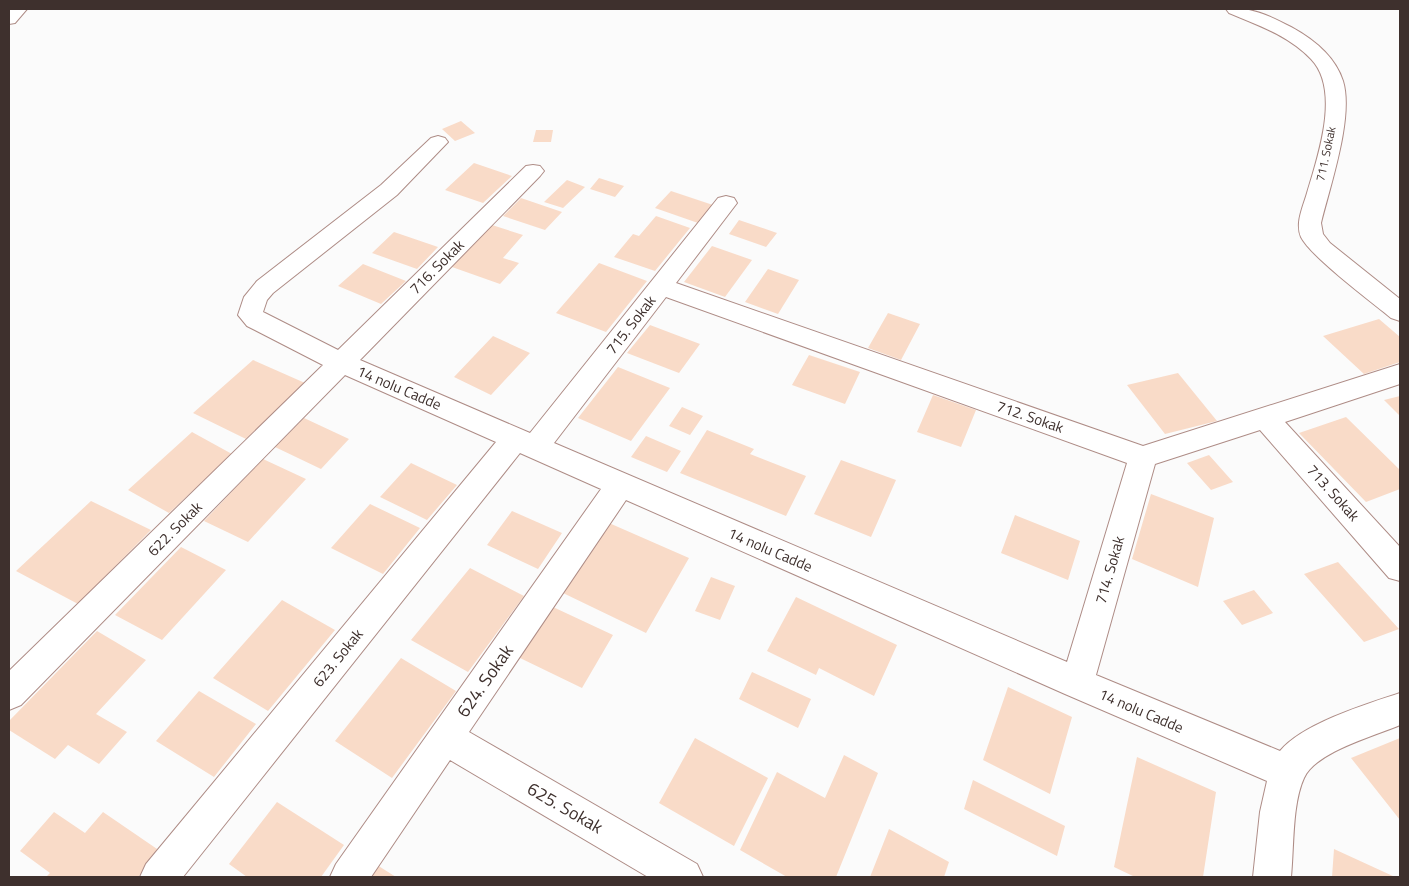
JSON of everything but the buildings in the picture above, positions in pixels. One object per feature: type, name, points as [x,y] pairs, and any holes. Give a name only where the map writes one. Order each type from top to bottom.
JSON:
[{"type":"street","points":[[9,19],[18,9]]},
{"type":"street","name":"711. Sokak","points":[[1235,9],[1274,26],[1299,40],[1318,55],[1330,72],[1335,87],[1332,128],[1310,223],[1312,236],[1322,248],[1400,312]]},
{"type":"street","name":"14 nolu Cadde","points":[[438,142],[389,190],[265,286],[256,297],[250,316],[342,363],[1077,683],[1287,772]]},
{"type":"street","name":"716. Sokak","points":[[342,363],[533,170]]},
{"type":"street","name":"715. Sokak","points":[[526,442],[662,287],[726,203]]},
{"type":"street","name":"712. Sokak","points":[[662,287],[1143,457]]},
{"type":"street","name":"622. Sokak","points":[[9,694],[342,363]]},
{"type":"street","points":[[1143,457],[1400,374]]},
{"type":"street","name":"713. Sokak","points":[[1266,418],[1400,568]]},
{"type":"street","name":"623. Sokak","points":[[159,877],[526,442]]},
{"type":"street","name":"714. Sokak","points":[[1077,683],[1143,457]]},
{"type":"street","name":"624. Sokak","points":[[349,877],[620,485]]},
{"type":"street","points":[[1272,877],[1281,799],[1287,772],[1298,755],[1318,742],[1400,709]]},
{"type":"street","name":"625. Sokak","points":[[445,738],[684,877]]}]
